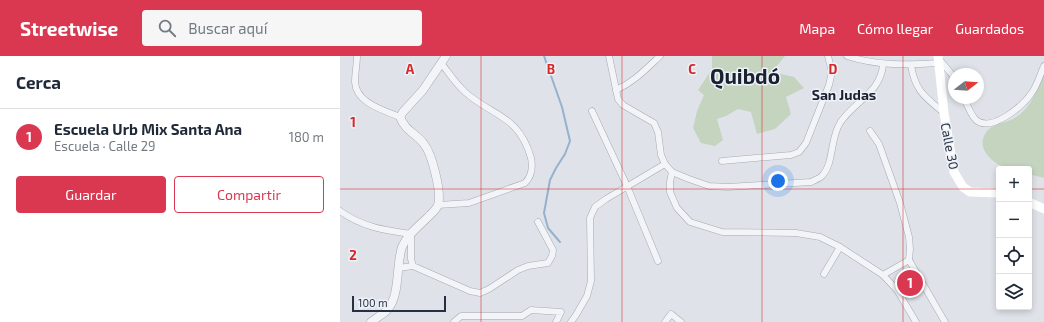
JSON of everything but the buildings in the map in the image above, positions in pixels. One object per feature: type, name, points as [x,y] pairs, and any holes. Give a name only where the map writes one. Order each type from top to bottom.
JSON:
[{"type":"main road","name":"Calle 30","points":[[938,59],[944,114],[954,172],[963,187],[970,192],[996,193]]},
{"type":"main road","points":[[1032,203],[1044,209]]},
{"type":"street","points":[[357,56],[355,83],[358,93],[368,103],[400,117],[403,125],[424,143],[431,156],[438,185],[438,205],[411,234],[403,246],[394,296],[391,303],[388,309],[371,322]]},
{"type":"street","points":[[608,56],[618,99],[623,105],[654,123],[658,132],[661,156],[665,164],[672,172],[709,186],[728,187],[811,182],[821,177],[830,159],[834,135],[841,122],[878,83],[882,74],[883,64]]},
{"type":"street","points":[[616,90],[626,86],[638,77],[660,56]]},
{"type":"street","points":[[722,161],[791,155],[799,152],[806,143],[829,85],[832,72],[828,56]]},
{"type":"street","points":[[846,56],[883,64],[911,65],[938,59],[948,70]]},
{"type":"street","points":[[400,117],[424,90],[444,60],[464,91],[515,126],[528,147],[533,165],[530,178],[525,183],[469,203],[438,205]]},
{"type":"street","points":[[911,65],[913,79],[919,91],[944,114]]},
{"type":"street","points":[[967,104],[976,120],[983,123],[990,123],[1000,119],[1023,104],[1033,92],[1044,66]]},
{"type":"street","points":[[592,111],[627,186],[658,261]]},
{"type":"street","points":[[870,131],[879,144],[900,203],[909,237],[910,249],[908,260],[945,322]]},
{"type":"street","points":[[571,322],[587,296],[591,281],[590,218],[596,207],[627,186],[665,164]]},
{"type":"street","points":[[672,172],[670,192],[677,208],[690,222],[722,232],[796,233],[820,237],[840,247],[883,275],[897,290],[913,321]]},
{"type":"street","points":[[340,210],[351,219],[376,228],[411,234]]},
{"type":"street","points":[[398,268],[413,266],[470,291],[480,293],[489,289],[518,270],[528,266],[548,263],[552,256],[553,250],[538,222]]},
{"type":"street","points":[[411,234],[413,266]]},
{"type":"street","points":[[824,274],[840,247]]},
{"type":"street","points":[[883,275],[908,260]]},
{"type":"street","points":[[455,321],[461,316],[522,316],[531,310],[561,312],[556,322]]},
{"type":"street","points":[[665,322],[671,314],[681,322]]},
{"type":"green space","points":[[712,56],[785,56],[772,72],[794,77],[804,88],[786,97],[791,114],[775,129],[757,134],[751,112],[738,109],[717,119],[723,140],[715,146],[701,143],[693,128],[697,111],[704,95],[698,90],[712,69]]},
{"type":"green space","points":[[1044,74],[1044,178],[1032,175],[1032,166],[1001,166],[986,154],[983,148],[984,136],[988,130],[996,124],[1013,119],[1024,111],[1039,87]]},
{"type":"waterway","points":[[544,56],[562,107],[570,141],[565,154],[550,180],[544,213],[548,228],[560,242]]},
{"type":"place","name":"Escuela Urb Mix Santa Ana","points":[[910,283]]},
{"type":"district","name":"Quibdó","points":[[745,77]]},
{"type":"district","name":"San Judas","points":[[844,95]]}]
